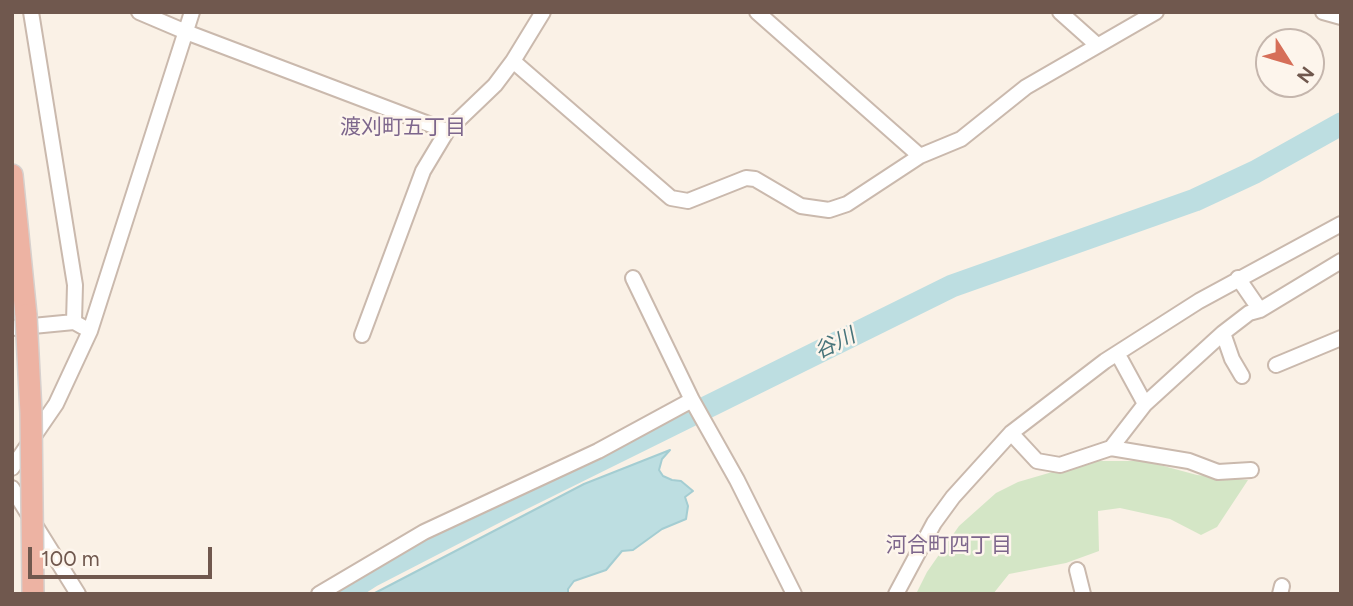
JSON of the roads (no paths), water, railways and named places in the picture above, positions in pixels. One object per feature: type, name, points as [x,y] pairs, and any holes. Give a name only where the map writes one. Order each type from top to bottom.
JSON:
[{"type":"highway","points":[[12,175],[19,321],[31,426],[33,594]]},
{"type":"street","points":[[31,12],[75,285],[74,322]]},
{"type":"street","points":[[139,12],[447,131]]},
{"type":"street","points":[[12,468],[56,404],[90,331],[192,12]]},
{"type":"street","points":[[362,335],[423,171],[447,131],[495,85],[544,12]]},
{"type":"street","points":[[757,12],[920,156]]},
{"type":"street","points":[[1060,12],[1097,45]]},
{"type":"street","points":[[513,61],[671,198],[688,201],[746,178],[755,179],[802,206],[829,210],[847,204],[920,156],[961,139],[1026,87],[1156,12]]},
{"type":"street","points":[[1323,12],[1341,17]]},
{"type":"street","points":[[896,594],[940,514],[1011,433],[1105,361],[1238,278],[1341,224]]},
{"type":"street","points":[[1111,448],[1145,404],[1223,333],[1249,313],[1260,310],[1341,261]]},
{"type":"street","points":[[633,278],[696,407],[737,480],[794,594]]},
{"type":"street","points":[[1238,278],[1260,310]]},
{"type":"street","points":[[19,321],[74,322],[90,331]]},
{"type":"street","points":[[1223,333],[1232,359],[1242,376]]},
{"type":"street","points":[[1276,365],[1341,338]]},
{"type":"street","points":[[1121,360],[1145,404]]},
{"type":"street","points":[[319,594],[424,532],[696,407]]},
{"type":"street","points":[[1011,433],[1037,461],[1060,465],[1111,448],[1189,461],[1218,472],[1251,470]]},
{"type":"street","points":[[12,488],[78,594]]},
{"type":"street","points":[[1077,570],[1083,594]]},
{"type":"water","points":[[670,450],[662,459],[659,470],[663,476],[681,481],[693,491],[685,497],[688,506],[686,519],[662,529],[633,550],[622,551],[606,570],[574,581],[568,594],[373,594],[584,484]]},
{"type":"waterway","name":"谷川","points":[[343,594],[371,576],[503,508],[952,286],[1195,200],[1255,172],[1341,124]]},
{"type":"district","name":"渡刈町五丁目","points":[[403,128]]},
{"type":"district","name":"河合町四丁目","points":[[949,546]]}]
